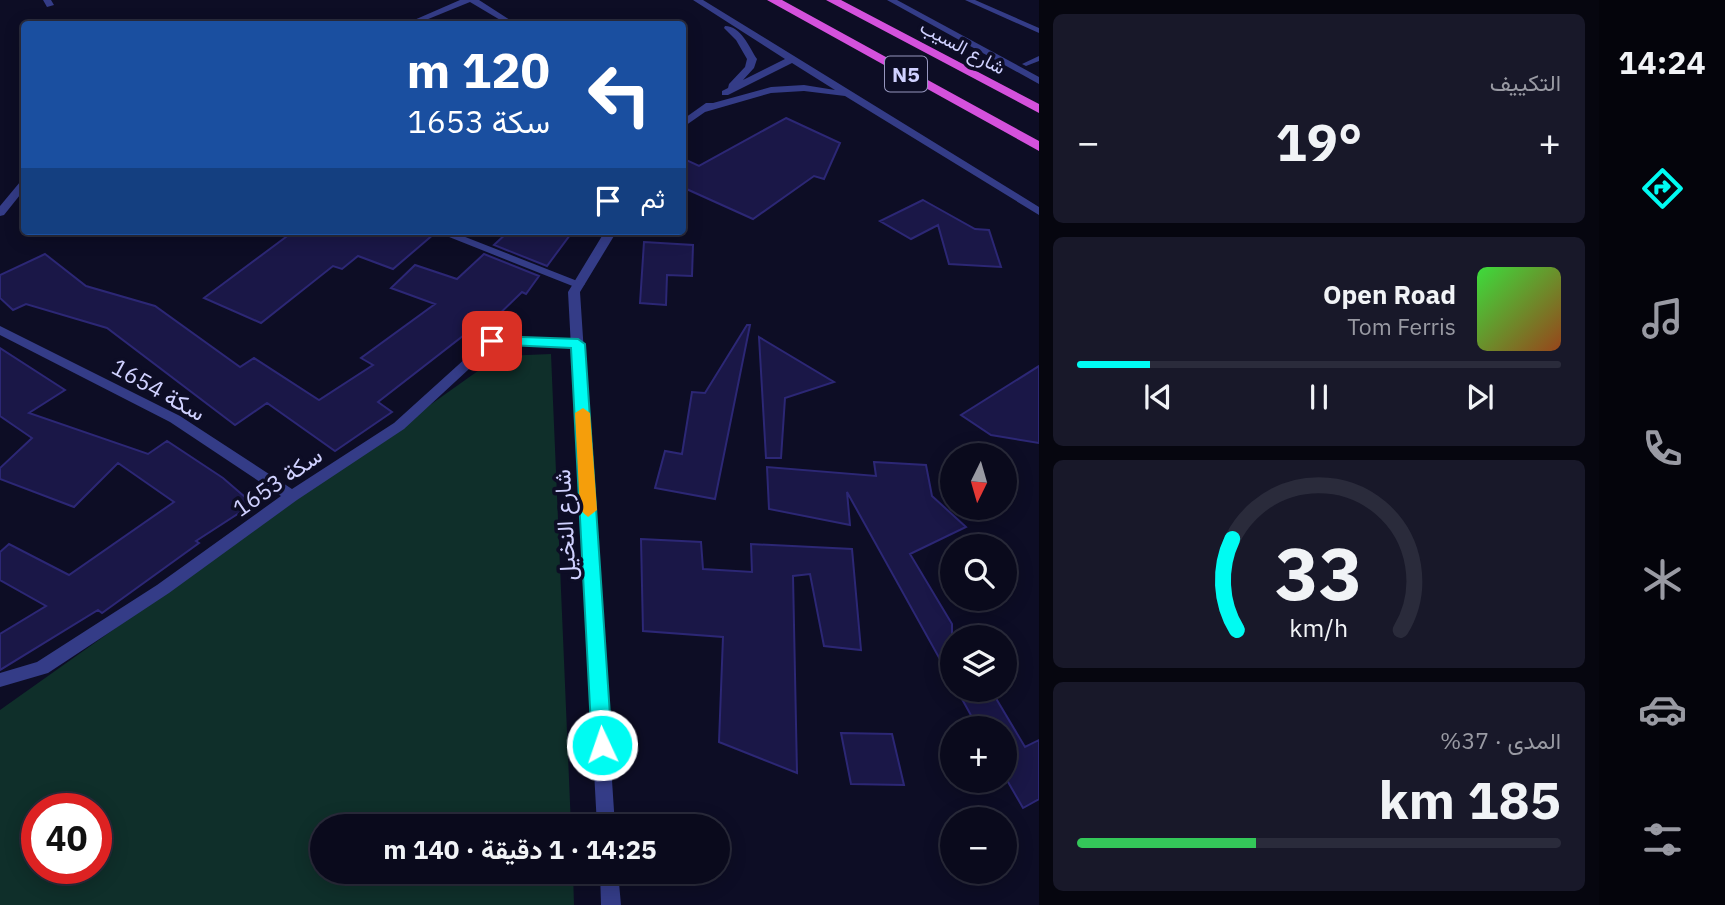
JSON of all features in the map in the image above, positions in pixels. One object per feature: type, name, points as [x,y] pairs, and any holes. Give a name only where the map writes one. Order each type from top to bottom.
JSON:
[{"type":"highway","name":"N5","points":[[773,0],[1039,147]]},
{"type":"highway","name":"شارع السيب","points":[[832,0],[1039,109]]},
{"type":"street","points":[[417,21],[471,0],[507,21]]},
{"type":"street","points":[[696,0],[1039,212]]},
{"type":"street","points":[[696,0],[740,38],[748,49],[751,59],[749,68],[726,93]]},
{"type":"street","points":[[891,0],[1039,81]]},
{"type":"street","points":[[904,7],[937,19],[1039,71]]},
{"type":"street","points":[[686,122],[726,93],[792,59]]},
{"type":"street","points":[[703,110],[751,92],[778,87],[823,89],[855,98]]},
{"type":"street","points":[[0,213],[21,188]]},
{"type":"street","points":[[450,235],[579,284]]},
{"type":"street","name":"شارع النخيل","points":[[605,814],[574,292],[609,235]]},
{"type":"street","name":"سكة 1654","points":[[0,330],[175,419],[292,496]]},
{"type":"street","name":"سكة 1653","points":[[0,681],[42,668],[163,589],[292,496],[399,426],[492,341],[578,344]]},
{"type":"street","points":[[610,884],[611,905]]},
{"type":"lane","points":[[969,0],[1039,31]]},
{"type":"lane","points":[[1026,64],[1039,58]]},
{"type":"green space","points":[[551,354],[570,814],[310,814],[310,884],[573,884],[574,905],[0,905],[0,710],[499,356]]},
{"type":"building","points":[[786,118],[840,143],[824,179],[814,176],[753,219],[686,189],[686,160],[699,166]]},
{"type":"building","points":[[923,200],[975,229],[989,230],[1001,267],[949,264],[938,225],[911,239],[880,221]]},
{"type":"building","points":[[289,235],[433,235],[393,269],[358,256],[342,269],[333,266],[261,323],[204,298]]},
{"type":"building","points":[[505,235],[570,235],[547,266],[494,245]]},
{"type":"building","points":[[644,242],[693,245],[692,276],[667,275],[666,305],[640,303]]},
{"type":"building","points":[[45,254],[86,286],[155,306],[240,367],[254,358],[319,400],[373,365],[361,358],[435,304],[391,288],[415,265],[457,279],[484,254],[539,276],[526,294],[522,292],[488,325],[481,322],[378,402],[392,412],[335,451],[267,403],[235,425],[107,328],[26,304],[13,310],[0,298],[0,275]]},
{"type":"building","points":[[747,325],[750,325],[715,499],[655,488],[665,451],[682,454],[692,392],[705,393]]},
{"type":"building","points":[[759,337],[834,382],[785,398],[781,458],[766,458]]},
{"type":"building","points":[[0,348],[65,390],[29,413],[148,454],[167,441],[223,478],[253,504],[196,541],[199,543],[102,613],[98,610],[0,670],[0,634],[46,606],[0,580],[0,552],[9,544],[69,575],[174,502],[118,463],[74,507],[0,479],[0,468],[32,438],[0,416]]},
{"type":"building","points":[[1039,366],[1039,443],[991,435],[961,415]]},
{"type":"building","points":[[874,462],[926,465],[932,496],[940,503],[940,520],[958,520],[966,527],[951,534],[940,534],[940,540],[910,554],[940,604],[940,611],[944,611],[952,624],[940,625],[940,659],[847,492],[850,525],[769,509],[767,467],[876,476]]},
{"type":"building","points":[[641,539],[701,542],[703,569],[752,572],[751,544],[852,549],[861,650],[824,646],[810,574],[793,576],[797,773],[719,742],[723,637],[643,631]]},
{"type":"building","points":[[964,702],[998,702],[1007,716],[971,716]]},
{"type":"building","points":[[841,733],[892,734],[904,785],[851,784]]},
{"type":"building","points":[[1017,734],[1025,747],[1039,740],[1039,799],[1023,808],[1014,793],[1017,793]]},
{"type":"slow traffic","points":[[583,413],[588,510]]},
{"type":"route","points":[[492,341],[578,344],[602,745]]}]
